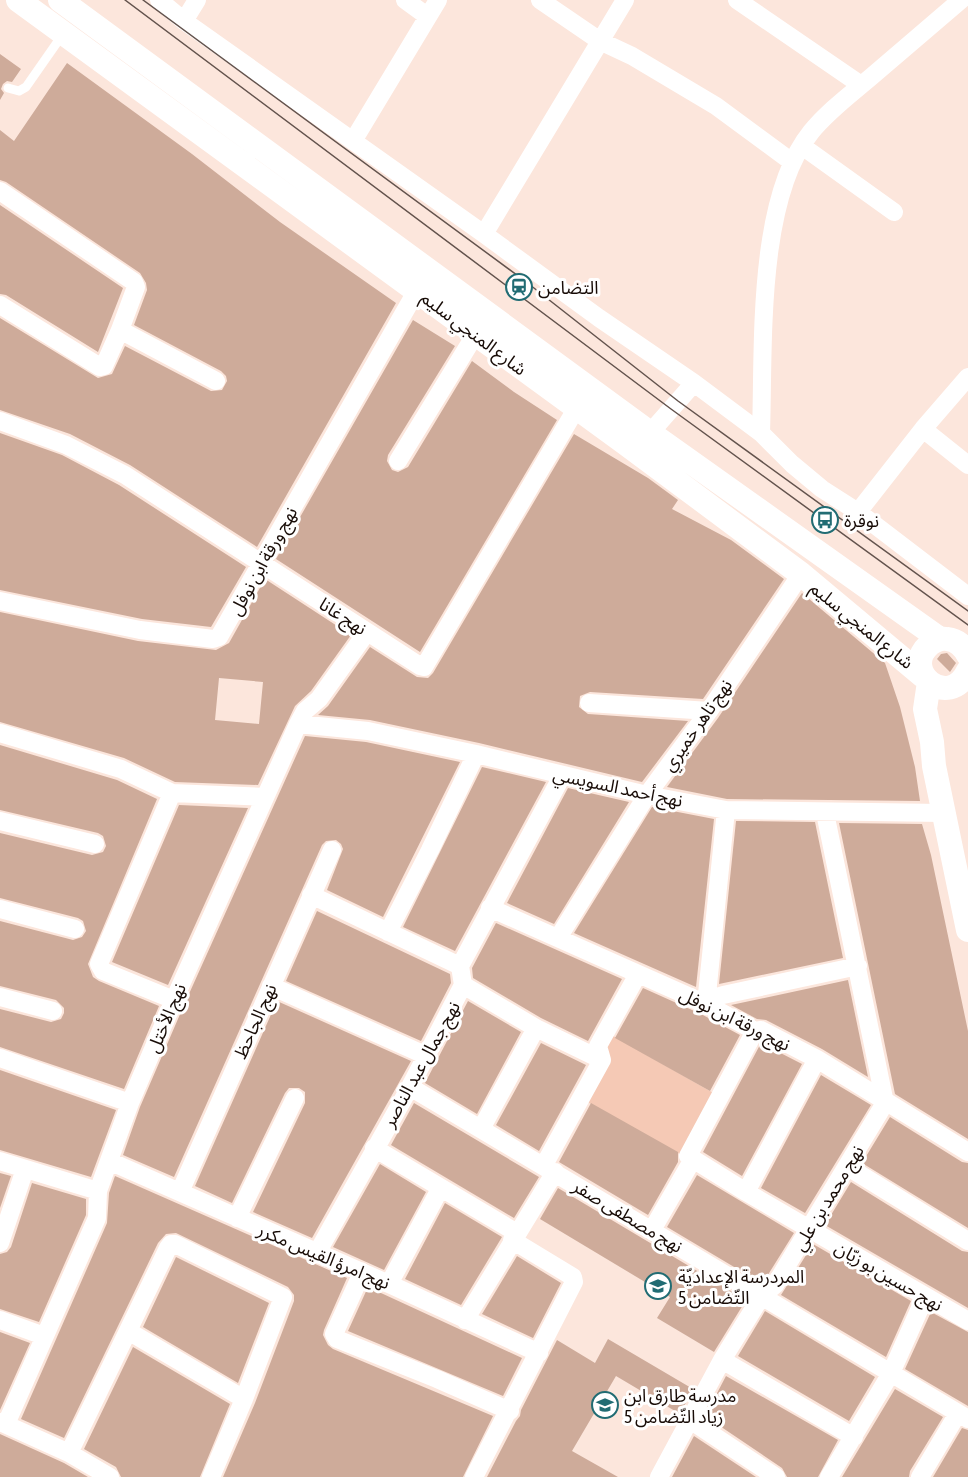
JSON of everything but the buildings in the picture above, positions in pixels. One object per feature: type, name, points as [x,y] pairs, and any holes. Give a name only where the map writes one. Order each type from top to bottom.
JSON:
[{"type":"main road","name":"شارع المنجي سليم","points":[[18,0],[417,290],[948,683]]},
{"type":"main road","name":"شارع المنجي سليم","points":[[60,0],[650,433],[940,639],[960,644],[968,655]]},
{"type":"main road","points":[[940,639],[927,647],[920,661],[948,683],[925,710],[943,813],[968,930]]},
{"type":"street","points":[[159,0],[184,21],[599,318],[694,383],[761,433],[792,464],[822,489],[858,513],[968,596]]},
{"type":"street","points":[[184,21],[197,0]]},
{"type":"street","points":[[405,0],[427,16]]},
{"type":"street","points":[[353,141],[438,0]]},
{"type":"street","points":[[540,0],[600,41],[632,56],[707,100],[792,162]]},
{"type":"street","points":[[484,234],[625,0]]},
{"type":"street","points":[[737,0],[861,85]]},
{"type":"street","points":[[761,433],[769,256],[776,209],[792,162],[810,133],[832,110],[962,0]]},
{"type":"street","points":[[802,146],[894,212]]},
{"type":"street","points":[[0,191],[135,282],[136,287],[120,330],[104,366],[100,368],[0,305]]},
{"type":"street","name":"نهج ورقة ابن نوفل","points":[[0,601],[140,630],[213,639],[222,633],[417,290]]},
{"type":"street","points":[[120,330],[216,381]]},
{"type":"street","points":[[398,462],[475,334]]},
{"type":"street","points":[[858,513],[922,429],[968,376]]},
{"type":"street","points":[[650,433],[694,383]]},
{"type":"street","name":"نهج غانا","points":[[0,421],[66,446],[125,475],[165,503],[424,667],[576,409]]},
{"type":"street","points":[[922,429],[968,465]]},
{"type":"street","name":"نهج تاهر خميري","points":[[558,938],[647,795],[709,711],[801,574]]},
{"type":"street","name":"نهج الأختل","points":[[3,1423],[97,1218],[98,1191],[130,1103],[298,724],[305,711],[319,699],[367,632]]},
{"type":"street","points":[[589,703],[709,711]]},
{"type":"street","name":"نهج أحمد السويسي","points":[[298,724],[368,731],[647,795],[726,810],[943,813]]},
{"type":"street","points":[[0,733],[121,769],[172,793],[265,797]]},
{"type":"street","points":[[388,932],[476,754]]},
{"type":"street","points":[[311,895],[460,966],[562,776]]},
{"type":"street","points":[[172,793],[99,964],[103,971],[174,1000]]},
{"type":"street","points":[[726,810],[707,1002],[723,995],[858,966]]},
{"type":"street","points":[[825,813],[885,1103]]},
{"type":"street","points":[[0,821],[95,844]]},
{"type":"street","name":"نهج الجاحظ","points":[[180,1192],[332,850]]},
{"type":"street","name":"نهج ورقة ابن نوفل","points":[[490,908],[707,1002],[755,1031],[761,1030],[817,1059],[885,1103],[968,1152]]},
{"type":"street","points":[[0,909],[75,929]]},
{"type":"street","name":"نهج جمال عبد الناصر","points":[[317,1253],[427,1056],[463,985],[460,966]]},
{"type":"street","points":[[465,1320],[514,1237],[549,1169],[602,1060],[598,1046],[638,974]]},
{"type":"street","points":[[463,985],[536,1028],[602,1060]]},
{"type":"street","points":[[271,986],[427,1056]]},
{"type":"street","points":[[0,997],[53,1011]]},
{"type":"street","points":[[481,1129],[536,1028]]},
{"type":"street","points":[[652,1230],[755,1031]]},
{"type":"street","points":[[0,1058],[130,1103]]},
{"type":"street","points":[[746,1192],[817,1059]]},
{"type":"street","name":"نهج مصطفى صفر","points":[[410,1087],[963,1416]]},
{"type":"street","points":[[237,1218],[295,1098]]},
{"type":"street","name":"نهج محمد بن علي","points":[[659,1477],[722,1360],[761,1297],[775,1285],[810,1230],[885,1103]]},
{"type":"street","points":[[374,1148],[514,1237],[574,1280],[510,1411],[474,1477]]},
{"type":"street","name":"نهج حسين بو زيّان","points":[[691,1157],[810,1230],[968,1321]]},
{"type":"street","points":[[0,1161],[98,1191]]},
{"type":"street","name":"نهج امرؤ القيس مكرر","points":[[109,1161],[389,1284],[539,1353]]},
{"type":"street","points":[[848,1167],[968,1241]]},
{"type":"street","points":[[0,1243],[25,1169]]},
{"type":"street","points":[[389,1284],[440,1189]]},
{"type":"street","points":[[69,1454],[168,1248],[171,1244],[175,1244],[283,1297],[211,1477]]},
{"type":"street","points":[[362,1273],[334,1334],[336,1339],[510,1411]]},
{"type":"street","points":[[829,1477],[891,1373],[925,1297]]},
{"type":"street","points":[[0,1320],[44,1336]]},
{"type":"street","points":[[128,1331],[244,1399]]},
{"type":"street","points":[[722,1360],[854,1437]]},
{"type":"street","points":[[920,1477],[963,1416]]},
{"type":"street","points":[[690,1420],[754,1471],[776,1477]]},
{"type":"street","points":[[3,1423],[69,1454],[110,1477]]},
{"type":"lane","points":[[8,88],[19,91],[26,87],[63,33]]},
{"type":"shaded area","points":[[608,1033],[717,1095],[685,1157],[584,1100]]},
{"type":"tram line","points":[[125,0],[671,409],[968,625]]},
{"type":"tram line","points":[[143,0],[525,281],[678,401],[968,611]]},
{"type":"place","name":"التضامن","points":[[519,287]]},
{"type":"place","name":"نوقرة","points":[[825,520]]},
{"type":"place","name":"المردرسة الإعداديّة التّضامن 5","points":[[658,1286]]},
{"type":"place","name":"مدرسة طارق ابن زياد التّضامن 5","points":[[605,1405]]}]
